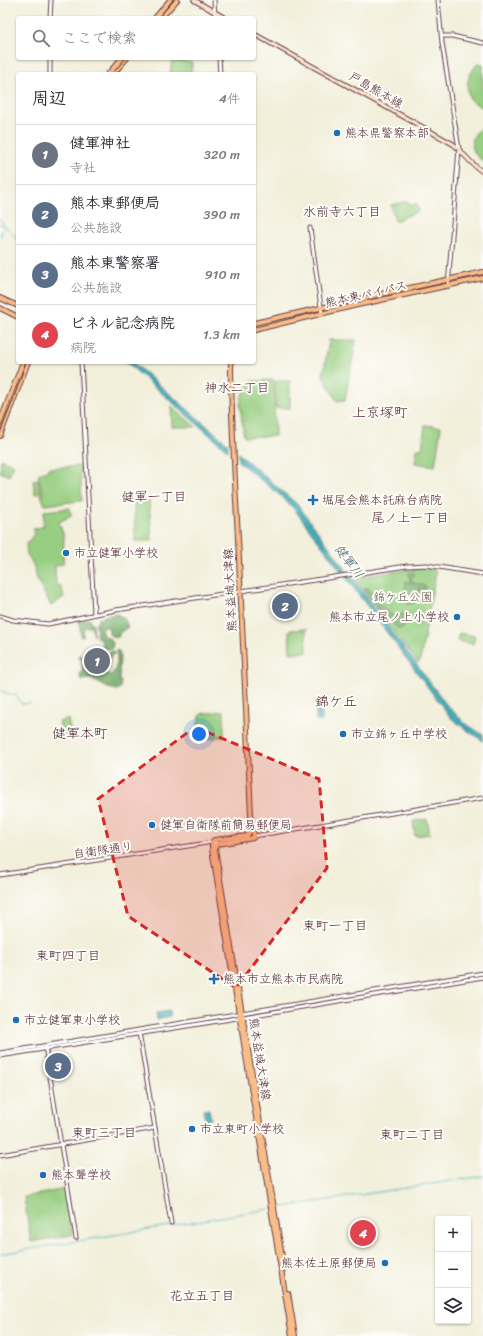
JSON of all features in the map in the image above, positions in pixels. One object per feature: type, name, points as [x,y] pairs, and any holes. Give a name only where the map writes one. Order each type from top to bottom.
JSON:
[{"type":"main road","points":[[157,16],[170,0]]},
{"type":"main road","points":[[164,16],[177,0]]},
{"type":"main road","points":[[194,0],[221,16]]},
{"type":"main road","name":"戸島熊本線","points":[[256,35],[453,144],[473,165],[483,172]]},
{"type":"main road","points":[[110,72],[120,60]]},
{"type":"main road","points":[[115,72],[125,60]]},
{"type":"main road","name":"熊本東バイパス","points":[[256,323],[483,272]]},
{"type":"main road","name":"熊本東バイパス","points":[[256,330],[483,278]]},
{"type":"main road","points":[[0,298],[16,305]]},
{"type":"main road","points":[[0,308],[16,316]]},
{"type":"main road","points":[[0,422],[22,364]]},
{"type":"main road","points":[[0,436],[27,364]]},
{"type":"main road","name":"熊本益城大津線","points":[[231,364],[233,458],[247,710],[251,816],[251,830],[247,836]]},
{"type":"main road","name":"熊本益城大津線","points":[[251,816],[254,836]]},
{"type":"main road","points":[[210,843],[218,839],[254,836]]},
{"type":"main road","points":[[218,844],[251,840],[254,836]]},
{"type":"main road","name":"熊本益城大津線","points":[[210,843],[241,1015],[295,1336]]},
{"type":"main road","name":"熊本益城大津線","points":[[218,844],[215,848],[292,1336]]},
{"type":"street","points":[[50,16],[51,0]]},
{"type":"street","points":[[214,0],[216,16]]},
{"type":"street","points":[[438,0],[459,149],[448,286]]},
{"type":"street","points":[[442,36],[452,36],[483,43]]},
{"type":"street","points":[[50,60],[50,72]]},
{"type":"street","points":[[219,60],[220,72]]},
{"type":"street","points":[[310,228],[322,314]]},
{"type":"street","points":[[81,364],[94,613]]},
{"type":"street","points":[[0,616],[13,620],[48,624],[94,613],[419,565],[483,574]]},
{"type":"street","points":[[254,836],[483,798]]},
{"type":"street","points":[[210,843],[218,844]]},
{"type":"street","name":"自衛隊通り","points":[[0,875],[210,843]]},
{"type":"street","points":[[45,1046],[139,1034],[483,973]]},
{"type":"street","points":[[0,1054],[139,1029],[241,1015],[483,977]]},
{"type":"street","points":[[139,1029],[171,1223]]},
{"type":"street","points":[[45,1046],[76,1238]]},
{"type":"street","points":[[0,1155],[155,1128]]},
{"type":"highlighted area","points":[[195,727],[319,779],[327,868],[236,988],[128,916],[98,799]]},
{"type":"green space","points":[[172,60],[192,63],[191,72],[170,72]]},
{"type":"green space","points":[[478,63],[483,64],[483,108],[470,100],[467,85],[471,72]]},
{"type":"green space","points":[[483,127],[483,161],[478,158],[472,144],[478,130]]},
{"type":"green space","points":[[407,201],[409,205],[416,204],[419,211],[395,221],[391,205]]},
{"type":"green space","points":[[329,340],[356,340],[345,400],[337,401],[323,376]]},
{"type":"green space","points":[[274,380],[275,436],[244,437],[240,405],[242,395],[252,381]]},
{"type":"green space","points":[[276,381],[290,381],[290,408],[276,408]]},
{"type":"green space","points":[[171,406],[196,427],[172,427]]},
{"type":"green space","points":[[425,425],[441,427],[435,466],[415,463],[417,449],[422,449]]},
{"type":"green space","points":[[1,459],[14,465],[9,476],[0,472]]},
{"type":"green space","points":[[80,466],[82,501],[45,505],[41,495],[43,494],[38,474],[47,471],[48,468]]},
{"type":"green space","points":[[38,479],[41,493],[35,494],[33,481]]},
{"type":"green space","points":[[149,501],[152,541],[135,541],[134,502]]},
{"type":"green space","points":[[70,508],[71,516],[59,522],[64,537],[63,564],[55,566],[56,585],[61,586],[64,597],[51,606],[37,579],[33,564],[27,555],[26,545],[34,534],[34,528],[43,527],[44,511]]},
{"type":"green space","name":"錦ケ丘公園","points":[[421,568],[433,569],[436,572],[420,661],[418,663],[355,577]]},
{"type":"green space","points":[[413,572],[415,575],[411,578],[413,583],[425,585],[426,589],[419,588],[420,593],[414,597],[413,604],[407,604],[409,601],[405,584],[406,582],[410,582],[409,573]]},
{"type":"green space","points":[[365,588],[368,588],[383,609],[391,615],[395,617],[404,613],[406,619],[404,627],[400,629],[396,627],[392,621],[385,618],[364,590]]},
{"type":"green space","points":[[117,614],[124,618],[128,627],[119,633],[119,636],[116,638],[109,634],[109,627],[103,627],[101,630],[103,635],[110,639],[113,643],[112,648],[107,649],[102,647],[101,638],[97,638],[96,623],[98,623],[98,619],[103,618],[104,616]]},
{"type":"green space","points":[[88,619],[91,620],[91,623],[93,623],[94,636],[91,627],[84,627],[83,637],[81,637],[79,621]]},
{"type":"green space","points":[[306,629],[307,652],[290,653],[289,630]]},
{"type":"green space","points":[[459,633],[475,636],[473,644],[457,641]]},
{"type":"green space","points":[[112,650],[115,653],[108,660],[106,674],[111,675],[115,670],[117,661],[116,651],[118,650],[120,654],[120,688],[117,690],[108,688],[91,679],[81,680],[80,673],[83,672],[82,658],[79,658],[79,655],[86,658],[86,665],[92,665],[92,673],[104,672],[105,660],[107,659],[108,653]]},
{"type":"green space","points":[[224,711],[224,736],[204,740],[194,737],[201,714]]},
{"type":"green space","points":[[68,719],[71,734],[63,737],[59,722]]},
{"type":"green space","points":[[427,819],[430,834],[415,836],[413,821]]},
{"type":"green space","points":[[65,1189],[73,1235],[31,1242],[24,1197]]},
{"type":"water","points":[[128,364],[136,365],[228,444],[228,451]]},
{"type":"water","points":[[238,453],[298,505],[446,704],[465,723],[483,735],[483,741],[451,718],[295,510],[282,497],[238,461]]},
{"type":"water","points":[[322,710],[322,721],[316,721],[316,711]]},
{"type":"water","points":[[169,1011],[170,1017],[157,1020],[156,1013]]},
{"type":"water","points":[[209,1109],[211,1119],[205,1120],[203,1110]]},
{"type":"waterway","points":[[0,220],[16,238]]},
{"type":"waterway","points":[[0,224],[5,227]]},
{"type":"waterway","points":[[0,237],[1,231],[5,228]]},
{"type":"waterway","points":[[0,691],[17,696],[21,703],[27,704],[30,702]]},
{"type":"waterway","points":[[276,1208],[483,1176]]},
{"type":"waterway","points":[[0,1254],[269,1209]]},
{"type":"tram line","points":[[160,16],[174,0]]},
{"type":"tram line","points":[[114,72],[124,60]]},
{"type":"tram line","points":[[0,433],[25,364]]},
{"type":"place","name":"熊本県警察本部","points":[[337,133]]},
{"type":"place","name":"堀尾会熊本託麻台病院","points":[[313,500]]},
{"type":"place","name":"市立健軍小学校","points":[[66,553]]},
{"type":"place","name":"熊本東郵便局","points":[[285,606]]},
{"type":"place","name":"熊本市立尾ノ上小学校","points":[[457,617]]},
{"type":"place","name":"健軍神社","points":[[97,661]]},
{"type":"place","name":"市立錦ヶ丘中学校","points":[[343,734]]},
{"type":"place","name":"健軍自衛隊前簡易郵便局","points":[[152,825]]},
{"type":"place","name":"熊本市立熊本市民病院","points":[[214,979]]},
{"type":"place","name":"市立健軍東小学校","points":[[16,1020]]},
{"type":"place","name":"熊本東警察署","points":[[58,1066]]},
{"type":"place","name":"市立東町小学校","points":[[192,1129]]},
{"type":"place","name":"熊本聾学校","points":[[43,1175]]},
{"type":"place","name":"ピネル記念病院","points":[[363,1233]]},
{"type":"place","name":"熊本佐土原郵便局","points":[[385,1263]]},
{"type":"district","name":"水前寺六丁目","points":[[342,211]]},
{"type":"district","name":"神水二丁目","points":[[237,387]]},
{"type":"district","name":"上京塚町","points":[[380,412]]},
{"type":"district","name":"健軍一丁目","points":[[154,496]]},
{"type":"district","name":"尾ノ上一丁目","points":[[410,517]]},
{"type":"district","name":"錦ケ丘","points":[[336,701]]},
{"type":"district","name":"健軍本町","points":[[80,733]]},
{"type":"district","name":"東町一丁目","points":[[335,925]]},
{"type":"district","name":"東町四丁目","points":[[68,955]]},
{"type":"district","name":"東町三丁目","points":[[104,1132]]},
{"type":"district","name":"東町二丁目","points":[[412,1134]]},
{"type":"district","name":"花立五丁目","points":[[202,1295]]},
{"type":"water label","name":"健軍川","points":[[349,561]]}]
